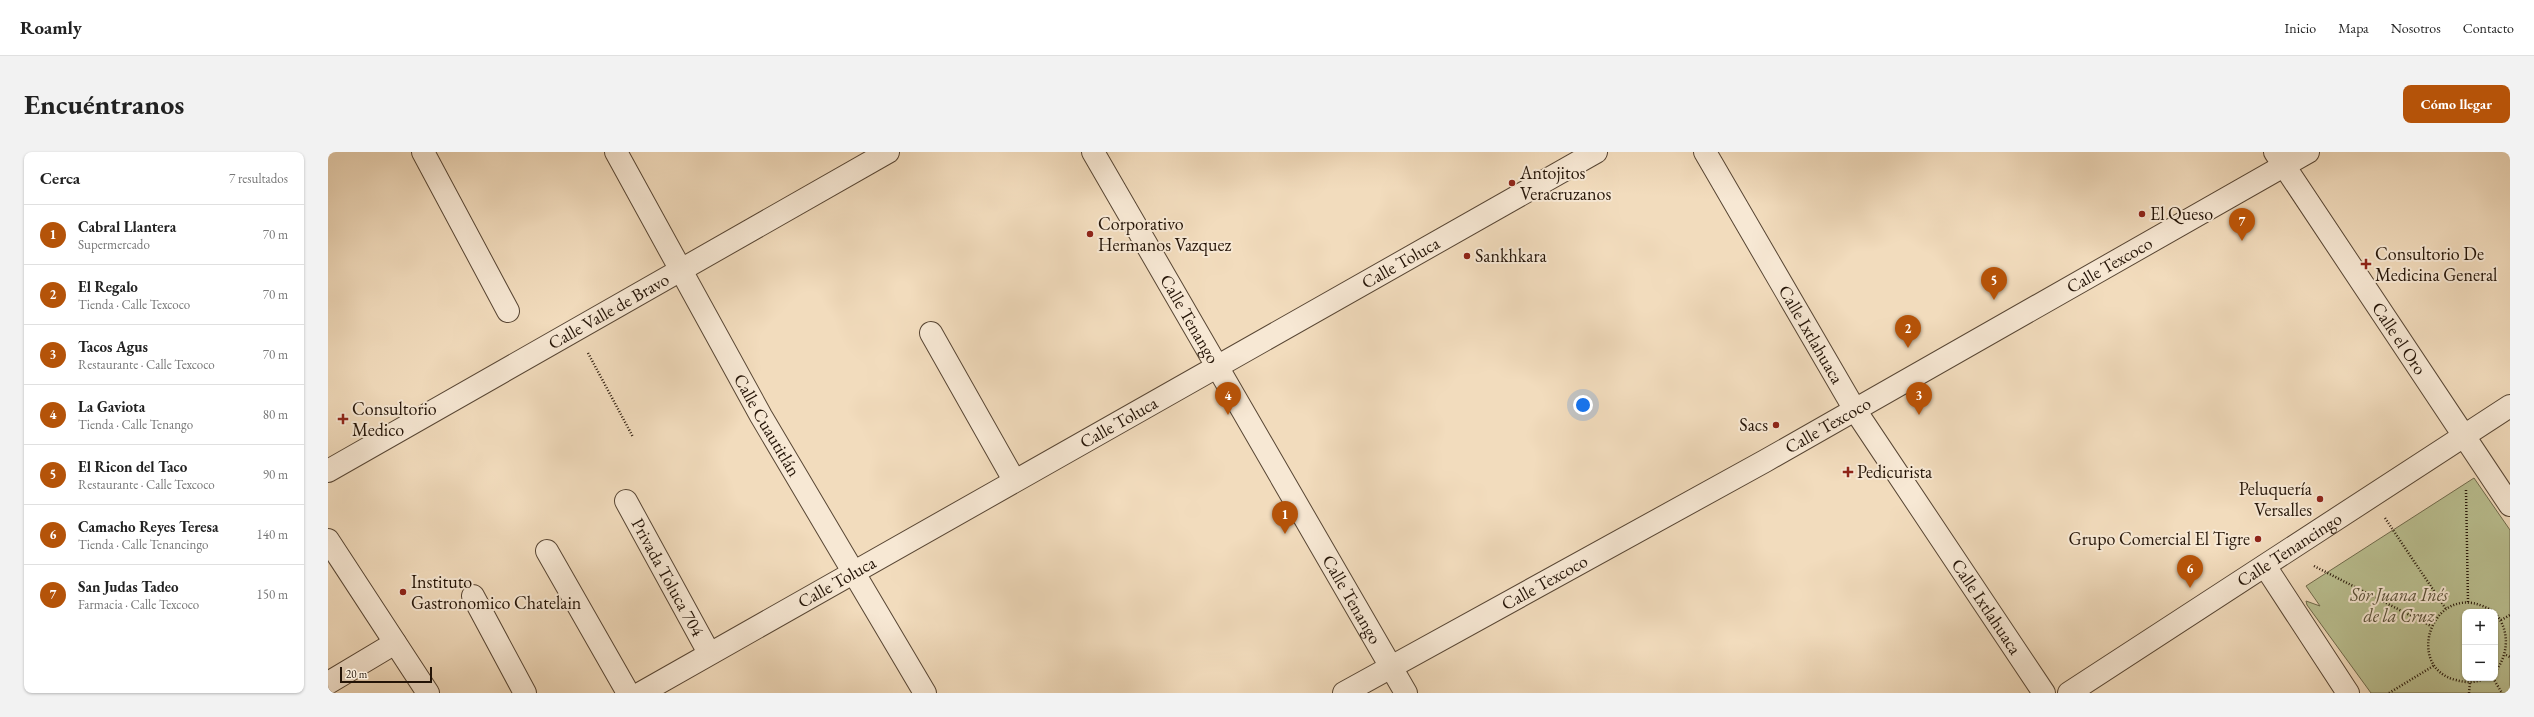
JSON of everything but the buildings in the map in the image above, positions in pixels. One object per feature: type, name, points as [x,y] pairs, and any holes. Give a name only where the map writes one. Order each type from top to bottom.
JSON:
[{"type":"street","points":[[423,152],[508,311]]},
{"type":"street","name":"Calle Cuautitlán","points":[[616,152],[761,416],[925,693]]},
{"type":"street","name":"Calle Valle de Bravo","points":[[328,471],[681,270],[859,159],[888,152]]},
{"type":"street","name":"Calle Tenango","points":[[1093,152],[1406,693]]},
{"type":"street","name":"Calle Toluca","points":[[641,693],[854,574],[1014,480],[1596,152]]},
{"type":"street","name":"Calle Ixtlahuaca","points":[[1705,152],[1855,410],[2044,693]]},
{"type":"street","name":"Calle Texcoco","points":[[1344,693],[1855,410],[2279,159],[2308,152]]},
{"type":"street","name":"Calle el Oro","points":[[2279,159],[2510,505]]},
{"type":"street","points":[[930,333],[1014,480]]},
{"type":"street","name":"Calle Tenancingo","points":[[2069,693],[2372,498],[2510,406]]},
{"type":"street","name":"Privada Toluca 704","points":[[626,501],[709,654]]},
{"type":"street","points":[[328,540],[428,693]]},
{"type":"street","points":[[547,551],[628,693]]},
{"type":"street","points":[[2265,566],[2348,693]]},
{"type":"street","points":[[473,596],[525,693]]},
{"type":"street","points":[[328,683],[396,643]]},
{"type":"path","points":[[575,330],[633,437]]},
{"type":"path","points":[[2466,484],[2468,602]]},
{"type":"path","points":[[2372,498],[2446,610]]},
{"type":"path","points":[[2287,552],[2431,626]]},
{"type":"path","points":[[2474,681],[2470,682],[2450,679],[2435,665],[2430,656],[2428,641],[2431,626],[2440,613],[2453,605],[2468,602],[2483,605],[2490,609]]},
{"type":"path","points":[[2501,620],[2510,615]]},
{"type":"path","points":[[2498,616],[2506,627],[2508,644],[2505,660],[2498,668]]},
{"type":"path","points":[[2506,655],[2510,657]]},
{"type":"path","points":[[2389,693],[2435,665]]},
{"type":"path","points":[[2495,681],[2502,693]]},
{"type":"path","points":[[2469,693],[2470,682]]},
{"type":"green space","name":"Sor Juana Inés de la Cruz","points":[[2474,478],[2510,530],[2510,693],[2371,693],[2307,605],[2306,601],[2320,606],[2306,586]]},
{"type":"place","name":"Antojitos Veracruzanos","points":[[1512,183]]},
{"type":"place","name":"El Queso","points":[[2142,214]]},
{"type":"place","name":"Corporativo Hermanos Vazquez","points":[[1090,234]]},
{"type":"place","name":"San Judas Tadeo","points":[[2242,241]]},
{"type":"place","name":"Sankhkara","points":[[1467,256]]},
{"type":"place","name":"Consultorio De Medicina General","points":[[2366,264]]},
{"type":"place","name":"El Ricon del Taco","points":[[1994,300]]},
{"type":"place","name":"El Regalo","points":[[1908,348]]},
{"type":"place","name":"La Gaviota","points":[[1228,415]]},
{"type":"place","name":"Tacos Agus","points":[[1919,415]]},
{"type":"place","name":"Consultorio Medico","points":[[343,419]]},
{"type":"place","name":"Sacs","points":[[1776,425]]},
{"type":"place","name":"Pedicurista","points":[[1848,472]]},
{"type":"place","name":"Peluquería Versalles","points":[[2320,499]]},
{"type":"place","name":"Cabral Llantera","points":[[1285,534]]},
{"type":"place","name":"Grupo Comercial El Tigre","points":[[2258,539]]},
{"type":"place","name":"Camacho Reyes Teresa","points":[[2190,588]]},
{"type":"place","name":"Instituto Gastronomico Chatelain","points":[[403,592]]}]
